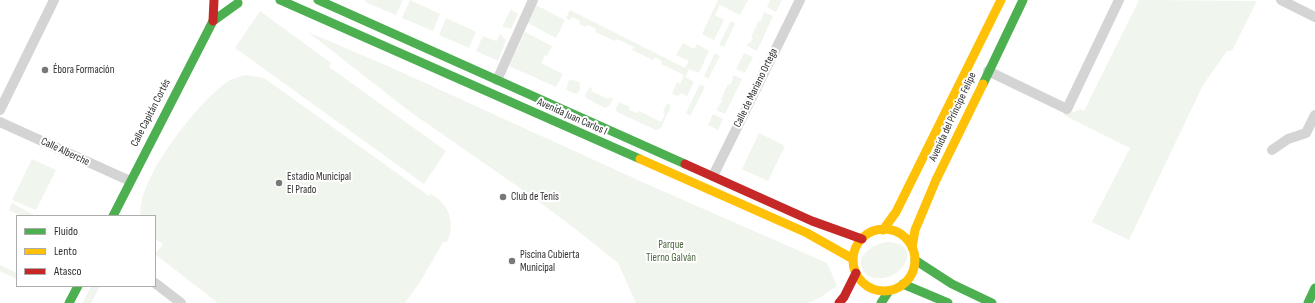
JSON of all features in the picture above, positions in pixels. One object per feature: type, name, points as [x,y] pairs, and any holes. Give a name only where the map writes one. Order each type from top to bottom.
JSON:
[{"type":"street","points":[[0,110],[54,0]]},
{"type":"street","name":"Calle Capitán Cortés","points":[[213,22],[214,0]]},
{"type":"street","name":"Avenida Juan Carlos I","points":[[280,0],[503,100],[801,230],[853,259]]},
{"type":"street","name":"Avenida Juan Carlos I","points":[[318,0],[812,221],[862,239]]},
{"type":"street","points":[[497,80],[533,0]]},
{"type":"street","name":"Calle de Mariano Ortega","points":[[712,176],[800,0]]},
{"type":"street","name":"Avenida del Príncipe Felipe","points":[[883,230],[896,212],[1001,0]]},
{"type":"street","name":"Avenida del Príncipe Felipe","points":[[912,248],[915,230],[936,180],[1023,0]]},
{"type":"street","points":[[988,71],[1067,109],[1119,0]]},
{"type":"street","points":[[1281,0],[1315,17]]},
{"type":"street","name":"Calle Capitán Cortés","points":[[224,1],[242,1]]},
{"type":"street","name":"Calle Capitán Cortés","points":[[113,215],[191,62],[213,22],[242,1]]},
{"type":"street","points":[[1272,150],[1288,139],[1306,133],[1315,115]]},
{"type":"street","name":"Calle Alberche","points":[[0,122],[130,181]]},
{"type":"street","points":[[883,230],[894,231],[899,234],[906,239],[912,248],[915,260],[912,274],[903,284],[889,291],[877,290],[869,287],[862,282],[856,273],[853,259],[855,250],[862,239],[871,232],[883,230]]},
{"type":"street","points":[[915,260],[957,287],[992,303]]},
{"type":"street","points":[[839,303],[844,297],[856,273]]},
{"type":"street","points":[[156,284],[181,303]]},
{"type":"street","points":[[903,284],[948,303]]},
{"type":"street","points":[[69,303],[77,287]]},
{"type":"street","points":[[1308,303],[1315,288]]},
{"type":"street","points":[[881,303],[889,291]]},
{"type":"green space","points":[[366,0],[403,0],[396,15],[365,2]]},
{"type":"green space","points":[[410,0],[440,14],[433,31],[402,18]]},
{"type":"green space","points":[[718,0],[748,0],[740,15],[720,5],[715,15],[724,20],[714,40],[702,34]]},
{"type":"green space","points":[[770,0],[782,0],[776,12],[767,7]]},
{"type":"green space","points":[[1139,0],[1257,1],[1233,49],[1231,51],[1227,51],[1203,85],[1129,240],[1092,222],[1130,148],[1064,115],[1065,113],[1074,112],[1081,109],[1084,111]]},
{"type":"green space","points":[[536,5],[565,20],[556,38],[528,23]]},
{"type":"green space","points":[[511,9],[518,14],[511,29],[502,27]]},
{"type":"green space","points":[[570,10],[685,68],[689,61],[676,55],[683,43],[694,49],[697,44],[709,51],[699,73],[689,69],[685,77],[694,82],[687,96],[681,93],[678,96],[672,94],[677,82],[680,84],[684,75],[661,64],[662,61],[654,57],[653,60],[632,50],[634,47],[617,39],[615,41],[595,32],[596,29],[587,25],[586,27],[579,24],[580,21],[572,17],[570,20],[566,18]]},
{"type":"green space","points":[[260,11],[331,63],[329,67],[446,151],[424,184],[235,48]]},
{"type":"green space","points":[[764,12],[773,16],[757,51],[747,46],[753,38],[751,37],[759,21],[761,21]]},
{"type":"green space","points":[[446,18],[476,32],[469,48],[439,35]]},
{"type":"green space","points":[[731,21],[735,24],[724,47],[719,45]]},
{"type":"green space","name":"Parque Tierno Galván","points":[[308,32],[390,67],[649,185],[827,263],[837,286],[821,297],[808,303],[636,303],[618,263],[569,224],[517,186],[409,111]]},
{"type":"green space","points":[[525,32],[552,46],[547,56],[545,55],[541,63],[563,74],[556,87],[509,66]]},
{"type":"green space","points":[[500,34],[506,40],[498,61],[476,51],[483,36],[496,41]]},
{"type":"green space","points":[[715,53],[720,56],[708,79],[704,76]]},
{"type":"green space","points":[[744,53],[753,57],[745,73],[736,69]]},
{"type":"green space","name":"Estadio Municipal El Prado","points":[[247,75],[264,78],[429,196],[431,194],[442,203],[451,221],[450,235],[447,242],[443,242],[422,279],[405,303],[218,303],[156,255],[163,244],[156,240],[156,215],[141,215],[142,201],[148,183],[158,163],[171,143],[201,106],[227,82],[237,77]]},
{"type":"green space","points":[[733,75],[742,79],[725,114],[716,110],[722,101],[721,99],[728,84],[730,85],[733,79]]},
{"type":"green space","points":[[572,79],[580,83],[580,90],[577,94],[566,89],[569,80],[571,81]]},
{"type":"green space","points":[[700,84],[705,87],[690,116],[686,113]]},
{"type":"green space","points":[[590,87],[592,88],[591,91],[608,99],[610,97],[613,99],[609,106],[605,108],[586,98],[585,95]]},
{"type":"green space","points":[[619,102],[630,107],[629,110],[637,113],[639,111],[661,122],[665,114],[663,112],[667,103],[671,106],[661,128],[656,130],[617,112],[616,109]]},
{"type":"green space","points":[[713,114],[723,119],[718,130],[708,125]]},
{"type":"green space","points":[[759,133],[785,146],[768,181],[742,169]]},
{"type":"green space","points":[[32,159],[56,170],[36,210],[12,200]]},
{"type":"green space","points":[[12,203],[34,215],[19,215],[9,210]]},
{"type":"green space","points":[[886,242],[900,244],[906,249],[907,258],[905,263],[897,273],[891,276],[884,278],[871,277],[866,274],[862,268],[862,258],[864,254],[872,247]]},
{"type":"green space","points":[[0,265],[16,273],[16,279],[0,271]]},
{"type":"green space","points":[[91,287],[99,287],[91,303],[83,303]]},
{"type":"traffic: fast","points":[[280,0],[640,159]]},
{"type":"traffic: fast","points":[[318,0],[685,164]]},
{"type":"traffic: fast","points":[[983,84],[1023,0]]},
{"type":"traffic: fast","points":[[114,215],[213,21],[238,3]]},
{"type":"traffic: fast","points":[[915,260],[952,284],[992,303]]},
{"type":"traffic: fast","points":[[903,284],[948,303]]},
{"type":"traffic: fast","points":[[69,303],[77,287]]},
{"type":"traffic: fast","points":[[1308,303],[1315,288]]},
{"type":"traffic: fast","points":[[881,303],[889,291]]},
{"type":"traffic: slow","points":[[883,230],[896,212],[1001,0]]},
{"type":"traffic: slow","points":[[912,248],[915,230],[936,180],[983,84]]},
{"type":"traffic: slow","points":[[640,159],[807,233],[853,259]]},
{"type":"traffic: slow","points":[[884,229],[896,232],[906,238],[912,248],[915,260],[912,272],[906,282],[896,288],[884,291],[872,288],[862,282],[856,272],[853,260],[856,248],[862,238],[872,232],[884,229]]},
{"type":"traffic: jam","points":[[213,21],[214,0]]},
{"type":"traffic: jam","points":[[685,164],[812,221],[862,239]]},
{"type":"traffic: jam","points":[[839,303],[844,297],[856,273]]},
{"type":"place","name":"Ébora Formación","points":[[45,70]]},
{"type":"place","name":"Estadio Municipal El Prado","points":[[279,183]]},
{"type":"place","name":"Club de Tenis","points":[[503,197]]},
{"type":"place","name":"Piscina Cubierta Municipal","points":[[512,261]]}]
